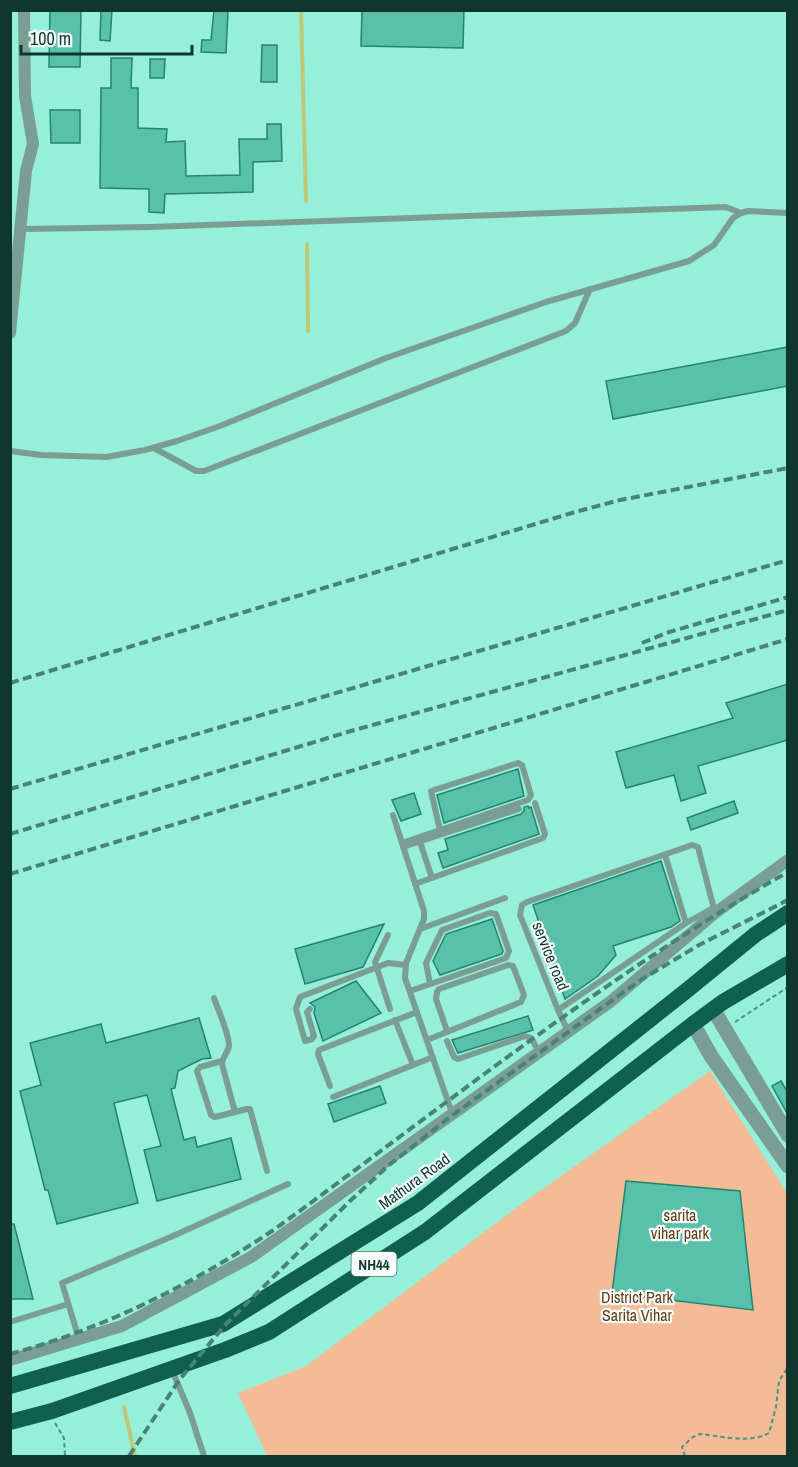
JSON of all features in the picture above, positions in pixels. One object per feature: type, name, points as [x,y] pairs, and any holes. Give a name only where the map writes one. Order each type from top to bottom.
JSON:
[{"type":"highway","name":"Mathura Road","points":[[10,1386],[223,1324],[418,1203],[756,934],[788,913]]},
{"type":"highway","name":"NH44","points":[[10,1422],[52,1411],[269,1332],[425,1232],[713,1009],[788,964]]},
{"type":"street","points":[[10,333],[26,171],[33,144],[24,96],[24,10]]},
{"type":"street","points":[[10,1360],[122,1326],[251,1257],[610,1002],[714,910],[788,860]]},
{"type":"street","points":[[713,1009],[788,1135]]},
{"type":"street","points":[[693,1024],[711,1056],[788,1166]]},
{"type":"lane","points":[[22,229],[150,227],[726,207],[741,213],[788,213]]},
{"type":"lane","points":[[10,451],[41,455],[106,457],[154,448],[220,426],[386,358],[546,302],[699,257],[714,245],[734,218],[741,213]]},
{"type":"lane","points":[[154,448],[196,471],[204,471],[566,331],[575,323],[590,289]]},
{"type":"lane","points":[[403,845],[528,800],[531,795],[522,765],[518,763],[431,791],[440,830]]},
{"type":"lane","points":[[415,884],[543,838],[545,834],[535,803]]},
{"type":"lane","points":[[403,845],[420,842],[519,809]]},
{"type":"lane","points":[[393,815],[424,911],[424,919],[406,965],[405,978],[453,1114]]},
{"type":"lane","points":[[420,842],[432,878]]},
{"type":"lane","name":"service road","points":[[692,845],[698,847],[714,910],[695,917],[558,1010],[520,915],[522,905],[665,855],[692,845]]},
{"type":"lane","points":[[665,855],[686,923]]},
{"type":"lane","points":[[420,929],[506,898]]},
{"type":"lane","points":[[410,991],[430,984],[507,956],[509,951],[496,914],[490,913],[442,930],[426,963],[430,984]]},
{"type":"lane","points":[[388,935],[376,957],[376,968],[390,1009]]},
{"type":"lane","points":[[310,1009],[308,1012],[314,1036],[305,1041],[296,1009],[300,997],[392,963],[406,965]]},
{"type":"lane","points":[[427,1040],[521,1002],[524,995],[513,966],[508,965],[439,989],[436,999],[447,1031]]},
{"type":"lane","points":[[214,998],[228,1041],[227,1052],[222,1061],[235,1112]]},
{"type":"lane","points":[[558,1010],[568,1032]]},
{"type":"lane","points":[[330,1086],[318,1054],[319,1050],[417,1011]]},
{"type":"lane","points":[[396,1020],[412,1065]]},
{"type":"lane","points":[[447,1041],[454,1057],[458,1059],[525,1035],[531,1038],[539,1052]]},
{"type":"lane","points":[[333,1097],[433,1057]]},
{"type":"lane","points":[[222,1061],[200,1067],[197,1071],[212,1116],[247,1108],[252,1112],[267,1171]]},
{"type":"lane","points":[[78,1339],[62,1283],[288,1184]]},
{"type":"lane","points":[[10,1322],[68,1304]]},
{"type":"lane","points":[[171,1369],[190,1413],[204,1456]]},
{"type":"path","points":[[734,1022],[788,987]]},
{"type":"path","points":[[684,1456],[682,1447],[700,1434],[752,1438],[762,1437],[769,1433],[776,1407],[779,1381],[788,1367]]},
{"type":"path","points":[[52,1411],[53,1419],[64,1438],[65,1456]]},
{"type":"green space","name":"District Park Sarita Vihar","points":[[710,1071],[787,1193],[787,1456],[267,1456],[238,1393],[306,1366],[524,1202]]},
{"type":"building","points":[[50,10],[81,10],[80,67],[49,67]]},
{"type":"building","points":[[101,10],[112,10],[110,41],[100,40]]},
{"type":"building","points":[[214,10],[228,10],[226,53],[201,52],[202,40],[211,40]]},
{"type":"building","points":[[362,10],[464,10],[463,48],[361,46]]},
{"type":"building","points":[[262,45],[277,45],[277,82],[261,82]]},
{"type":"building","points":[[111,58],[132,58],[131,88],[138,88],[138,128],[167,129],[166,142],[185,141],[186,176],[240,175],[239,139],[267,139],[267,124],[281,124],[282,161],[253,162],[253,192],[165,194],[164,213],[149,212],[149,189],[100,188],[101,88],[111,88]]},
{"type":"building","points":[[150,59],[165,59],[164,78],[150,78]]},
{"type":"building","points":[[50,110],[80,110],[80,143],[51,143]]},
{"type":"building","points":[[788,347],[788,386],[613,419],[606,381]]},
{"type":"building","points":[[788,684],[788,740],[698,766],[706,793],[681,801],[674,775],[626,788],[616,752],[733,718],[726,703]]},
{"type":"building","points":[[518,769],[524,796],[444,823],[437,795]]},
{"type":"building","points":[[414,793],[421,814],[401,821],[392,800]]},
{"type":"building","points":[[734,801],[738,813],[691,830],[687,818]]},
{"type":"building","points":[[524,807],[531,807],[539,834],[443,868],[438,853],[448,850],[445,839],[521,814]]},
{"type":"building","points":[[661,861],[680,921],[671,927],[613,946],[616,955],[598,976],[565,999],[533,905]]},
{"type":"building","points":[[492,919],[502,954],[440,975],[433,961],[446,934]]},
{"type":"building","points":[[384,924],[363,967],[305,984],[295,949]]},
{"type":"building","points":[[356,981],[381,1013],[323,1041],[314,1013],[315,1007],[310,1003]]},
{"type":"building","points":[[528,1016],[533,1030],[458,1053],[452,1040]]},
{"type":"building","points":[[199,1018],[211,1058],[202,1059],[178,1071],[175,1088],[171,1089],[184,1140],[195,1137],[197,1147],[231,1138],[241,1179],[157,1201],[144,1150],[161,1146],[147,1095],[114,1103],[138,1203],[57,1224],[48,1190],[45,1190],[20,1091],[41,1085],[30,1043],[101,1024],[106,1043]]},
{"type":"building","points":[[781,1081],[788,1093],[788,1115],[772,1086]]},
{"type":"building","points":[[380,1086],[386,1103],[334,1122],[328,1104]]},
{"type":"building","points":[[626,1181],[740,1191],[753,1310],[612,1293]]},
{"type":"building","points":[[10,1224],[14,1224],[33,1299],[10,1299]]},
{"type":"waterway","points":[[301,10],[306,201]]},
{"type":"waterway","points":[[307,244],[308,331]]},
{"type":"waterway","points":[[124,1407],[135,1456]]},
{"type":"railway","points":[[10,683],[575,512],[620,500],[788,468]]},
{"type":"railway","points":[[10,789],[788,560]]},
{"type":"railway","points":[[642,643],[666,633],[788,597]]},
{"type":"railway","points":[[10,834],[351,731],[788,610]]},
{"type":"railway","points":[[10,874],[788,639]]},
{"type":"railway","points":[[10,1354],[114,1318],[180,1286],[244,1249],[275,1229],[590,998],[655,954],[788,872]]},
{"type":"railway","points":[[129,1456],[180,1379],[226,1324],[388,1166],[450,1117],[639,981],[699,945],[788,900]]},
{"type":"park label","name":"sarita vihar park","points":[[680,1224]]}]
